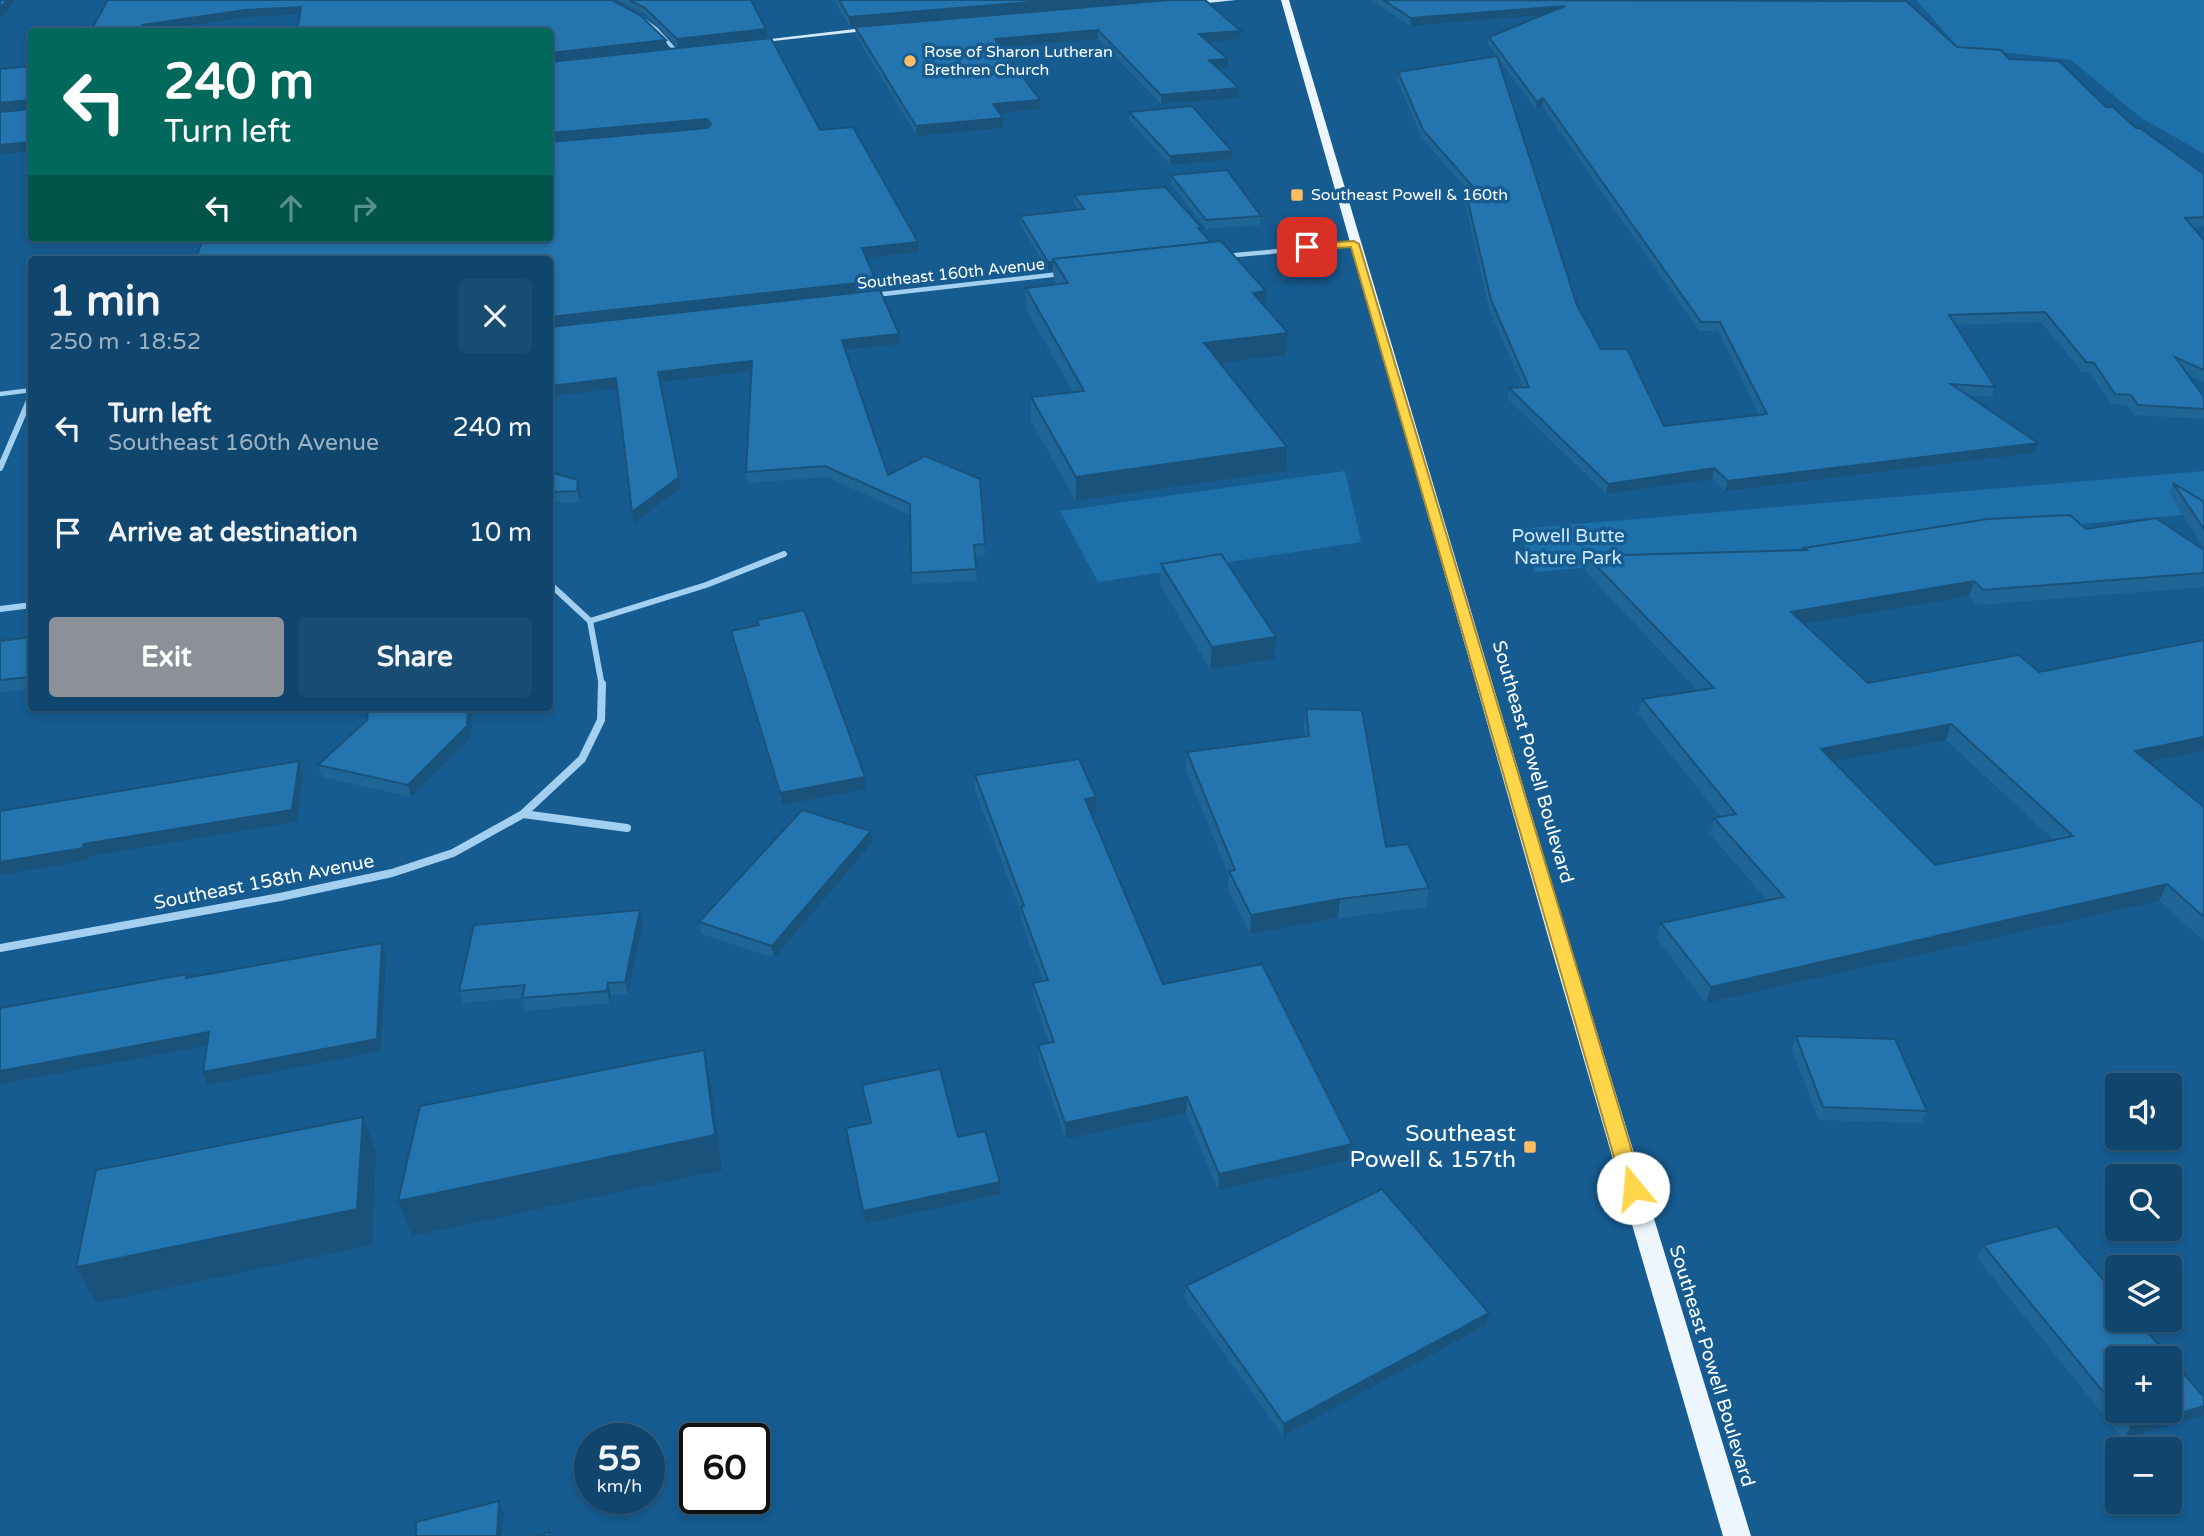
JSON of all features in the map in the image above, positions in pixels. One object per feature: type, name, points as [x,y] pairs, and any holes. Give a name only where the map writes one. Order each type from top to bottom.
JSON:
[{"type":"main road","points":[[1182,4],[1233,0]]},
{"type":"main road","name":"Southeast Powell Boulevard","points":[[1285,0],[1354,244],[1737,1536]]},
{"type":"main road","points":[[752,42],[875,29]]},
{"type":"main road","points":[[663,52],[685,50]]},
{"type":"street","points":[[635,13],[656,29],[676,51]]},
{"type":"street","points":[[1224,256],[1354,244]]},
{"type":"street","name":"Southeast 160th Avenue","points":[[867,296],[1073,273]]},
{"type":"street","points":[[0,394],[28,391]]},
{"type":"street","points":[[0,468],[28,401]]},
{"type":"street","points":[[553,587],[590,621],[706,585],[784,554]]},
{"type":"street","points":[[0,609],[28,606]]},
{"type":"street","name":"Southeast 158th Avenue","points":[[0,948],[280,897],[391,873],[453,853],[523,814],[582,758],[601,720],[602,676],[590,621]]},
{"type":"street","points":[[523,814],[627,828]]},
{"type":"green space","points":[[1916,0],[2204,0],[2204,154],[2140,117],[2071,60],[1958,47]]},
{"type":"green space","points":[[1345,471],[1361,542],[1098,582],[1060,511]]},
{"type":"green space","name":"Powell Butte Nature Park","points":[[2204,471],[2204,513],[1535,572],[1518,529]]},
{"type":"building","points":[[0,0],[7,0],[0,9]]},
{"type":"building","points":[[108,0],[612,0],[640,15],[666,40],[553,53],[553,28],[298,28],[301,7],[245,10],[142,25],[144,28],[92,28]]},
{"type":"building","points":[[629,0],[751,0],[766,29],[677,39],[645,8]]},
{"type":"building","points":[[839,0],[1054,0],[849,17]]},
{"type":"building","points":[[1169,0],[1205,0],[1241,31],[1199,34],[1228,59],[1209,60],[1239,88],[1161,95],[1098,30],[995,39],[1040,100],[993,104],[1003,118],[916,126],[855,27]]},
{"type":"building","points":[[1383,0],[1906,1],[1957,47],[2001,50],[2009,59],[2059,61],[2106,107],[2113,107],[2136,128],[2140,128],[2204,174],[2204,217],[2185,218],[2204,240],[2204,370],[2175,357],[2204,397],[2204,409],[2138,405],[2131,395],[2115,394],[2094,363],[2086,362],[2045,312],[1949,315],[1995,387],[1951,384],[2038,443],[1728,481],[1714,468],[1608,484],[1509,388],[1529,387],[1491,300],[1465,189],[1475,189],[1423,130],[1398,72],[1497,56],[1577,305],[1601,349],[1627,349],[1664,426],[1767,414],[1720,322],[1701,322],[1543,98],[1537,102],[1489,37],[1565,6],[1411,18]]},
{"type":"building","points":[[771,38],[820,130],[853,127],[918,242],[862,248],[876,281],[553,317],[553,256],[197,256],[202,242],[553,242],[553,142],[707,128],[711,124],[707,119],[553,133],[553,62]]},
{"type":"building","points":[[28,66],[28,100],[0,103],[0,69]]},
{"type":"building","points":[[1192,106],[1232,151],[1170,156],[1129,112]]},
{"type":"building","points":[[28,109],[28,142],[0,145],[0,112]]},
{"type":"building","points":[[1227,170],[1261,216],[1206,220],[1171,175]]},
{"type":"building","points":[[1165,187],[1211,242],[1053,259],[1053,262],[1048,262],[1020,216],[1084,209],[1074,195]]},
{"type":"building","points":[[1221,241],[1266,291],[1253,293],[1288,333],[1204,343],[1287,447],[1076,477],[1031,397],[1084,391],[1026,288],[1068,283],[1053,259]]},
{"type":"building","points":[[880,290],[899,334],[842,340],[888,475],[925,456],[980,479],[985,544],[974,545],[976,569],[911,573],[910,504],[825,466],[746,472],[752,361],[658,372],[679,477],[632,512],[616,378],[553,386],[553,327]]},
{"type":"building","points":[[553,473],[578,480],[577,491],[553,492]]},
{"type":"building","points":[[2173,483],[2204,502],[2204,529]]},
{"type":"building","points":[[2070,515],[2086,529],[2156,518],[2204,550],[2204,573],[1983,590],[1974,581],[1791,612],[1868,683],[2019,655],[2039,672],[2204,640],[2204,737],[2135,751],[2204,807],[2204,917],[2167,884],[1711,987],[1661,923],[1784,897],[1714,818],[1736,814],[1642,699],[1714,688],[1587,556],[1807,550],[1804,548],[1988,519]],"holes":[[[1951,724],[2073,836],[1935,865],[1821,749]]]},
{"type":"building","points":[[1221,554],[1276,637],[1212,647],[1161,564]]},
{"type":"building","points":[[804,610],[865,777],[780,793],[731,631],[759,625],[757,620]]},
{"type":"building","points":[[28,638],[28,677],[0,680],[0,641]]},
{"type":"building","points":[[1306,709],[1362,710],[1386,847],[1408,844],[1429,888],[1340,899],[1251,915],[1229,871],[1235,870],[1187,752],[1309,736]]},
{"type":"building","points":[[368,711],[468,711],[467,726],[408,785],[318,765],[367,720]]},
{"type":"building","points":[[1079,759],[1096,797],[1085,799],[1163,984],[1262,964],[1352,1144],[1219,1174],[1187,1097],[1065,1123],[1038,1045],[1054,1042],[1033,983],[1048,980],[1021,907],[1024,906],[975,775]]},
{"type":"building","points":[[299,761],[292,810],[84,844],[83,848],[0,862],[0,811]]},
{"type":"building","points":[[802,810],[871,831],[772,946],[699,922]]},
{"type":"building","points":[[640,910],[625,982],[608,983],[607,991],[522,998],[525,985],[459,991],[474,925]]},
{"type":"building","points":[[382,943],[377,1039],[203,1072],[209,1032],[0,1071],[0,1008],[187,974],[186,978]]},
{"type":"building","points":[[1796,1036],[1895,1039],[1927,1111],[1823,1107]]},
{"type":"building","points":[[704,1050],[715,1135],[398,1201],[420,1106]]},
{"type":"building","points":[[940,1069],[958,1137],[985,1131],[1000,1182],[863,1211],[846,1128],[871,1123],[862,1085]]},
{"type":"building","points":[[363,1117],[357,1209],[76,1267],[96,1170]]},
{"type":"building","points":[[1382,1189],[1489,1313],[1284,1424],[1186,1286]]},
{"type":"building","points":[[2057,1226],[2105,1282],[2105,1332],[2147,1332],[2160,1346],[2105,1346],[2105,1394],[1983,1245]]},
{"type":"building","points":[[2182,1372],[2204,1397],[2204,1406],[2182,1412]]},
{"type":"building","points":[[2128,1423],[2145,1423],[2131,1427]]},
{"type":"building","points":[[499,1501],[497,1536],[416,1536],[416,1522]]},
{"type":"place","name":"Rose of Sharon Lutheran Brethren Church","points":[[910,61]]},
{"type":"place","name":"Southeast Powell & 160th","points":[[1297,195]]},
{"type":"place","name":"Southeast Powell & 157th","points":[[1530,1147]]},
{"type":"route","points":[[1307,247],[1354,244],[1633,1188]]}]
